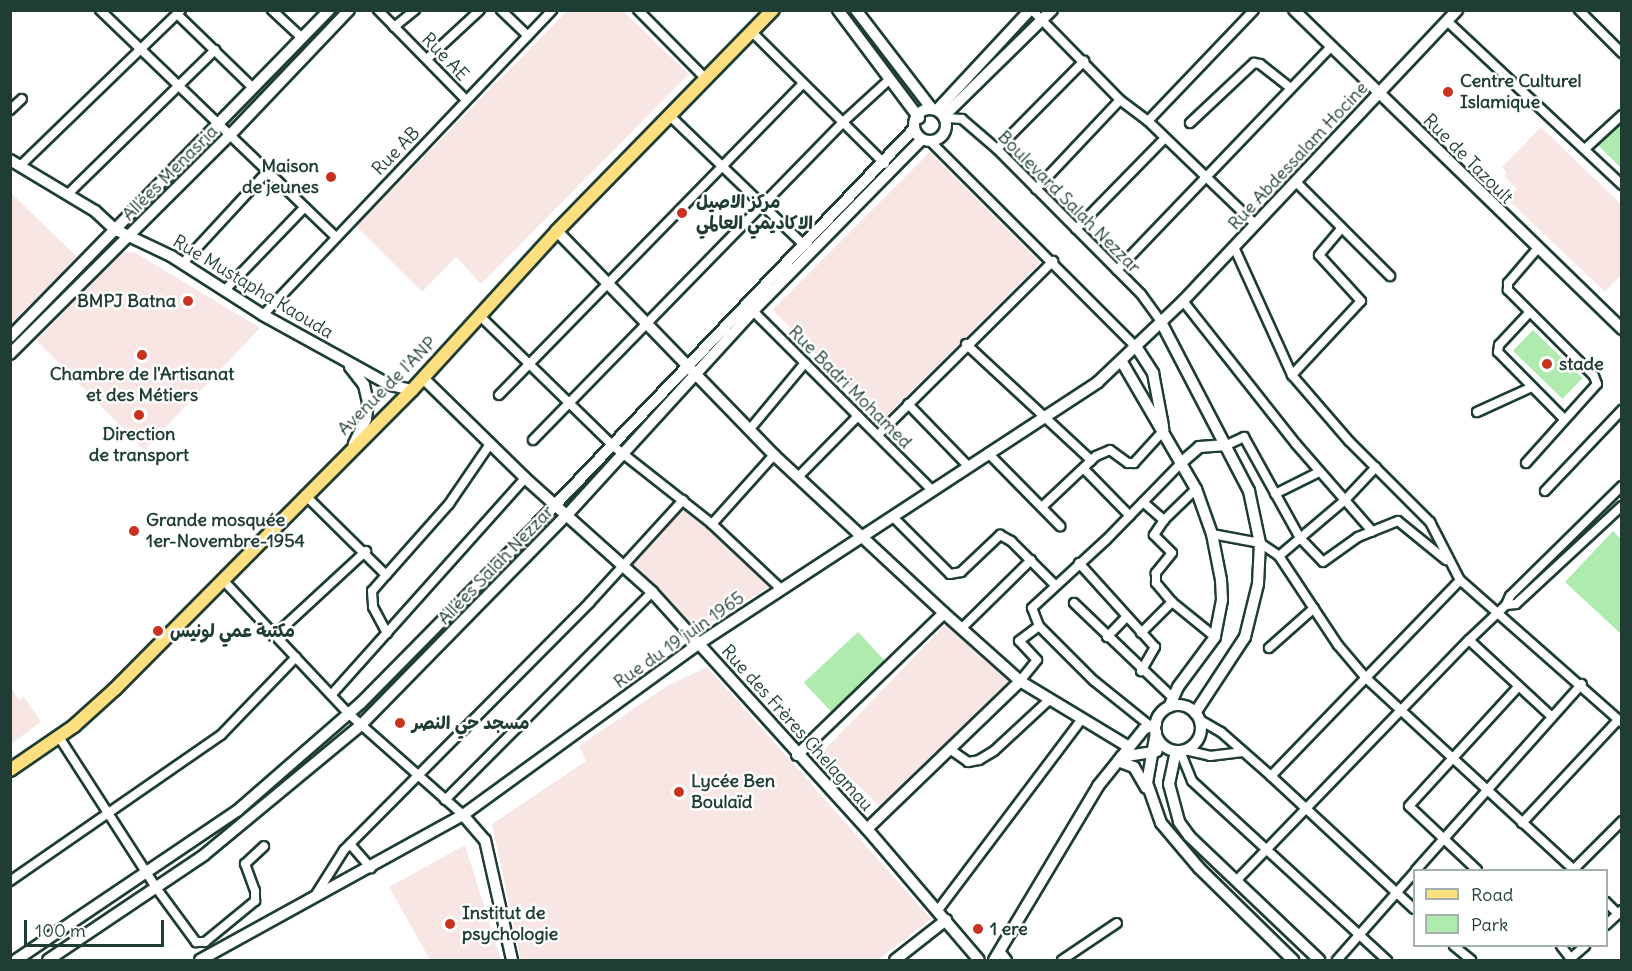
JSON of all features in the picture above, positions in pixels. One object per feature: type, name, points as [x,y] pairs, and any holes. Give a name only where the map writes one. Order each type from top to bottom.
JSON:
[{"type":"main road","points":[[10,337],[329,10]]},
{"type":"main road","name":"Allées Menasria","points":[[10,354],[137,230],[349,10]]},
{"type":"main road","name":"Avenue de l'ANP","points":[[10,770],[59,737],[115,689],[354,444],[412,390],[556,231],[772,10]]},
{"type":"main road","points":[[838,10],[919,118]]},
{"type":"main road","points":[[856,10],[940,113]]},
{"type":"main road","points":[[940,113],[1031,10]]},
{"type":"main road","points":[[16,960],[148,874],[237,811],[349,714],[518,544],[554,503],[750,308],[805,246],[886,165],[919,118],[940,113],[1052,10]]},
{"type":"main road","name":"Rue de Tazoult","points":[[1294,10],[1537,249],[1622,329]]},
{"type":"main road","name":"Rue Abdessalam Hocine","points":[[1161,322],[1457,10]]},
{"type":"main road","points":[[853,31],[866,24]]},
{"type":"main road","name":"Allées Salah Nezzar","points":[[48,960],[157,889],[244,824],[361,725],[567,515],[697,377],[750,308],[886,165],[945,130],[940,113]]},
{"type":"main road","points":[[912,131],[925,141]]},
{"type":"main road","name":"Rue Mustapha Kaouda","points":[[15,163],[95,211],[123,221],[137,230],[149,244]]},
{"type":"main road","name":"Rue Mustapha Kaouda","points":[[95,211],[114,230],[129,238],[149,244],[263,315],[340,359]]},
{"type":"main road","points":[[556,231],[648,324],[687,369],[774,455],[944,613],[1020,681],[1129,747]]},
{"type":"main road","points":[[1120,759],[1150,752],[1177,750],[1199,738],[1198,717],[1245,637],[1258,584],[1260,543],[1249,491],[1161,322]]},
{"type":"main road","name":"Rue du 19 juin 1965","points":[[200,960],[217,956],[314,898],[463,815],[698,644],[781,589],[863,539],[988,453],[1045,419],[1122,362],[1161,322]]},
{"type":"main road","points":[[1137,348],[1159,391],[1164,430]]},
{"type":"main road","points":[[340,359],[398,388],[412,390]]},
{"type":"main road","points":[[340,359],[360,378],[367,395],[366,419],[354,444]]},
{"type":"main road","points":[[997,956],[1083,809],[1129,747],[1153,727],[1215,637],[1222,600],[1212,534],[1196,489],[1182,462],[1122,362]]},
{"type":"main road","name":"Rue des Frères Chelagmau","points":[[423,378],[525,478],[652,592],[797,755],[867,829],[979,960]]},
{"type":"main road","points":[[1182,462],[1199,447],[1227,445]]},
{"type":"main road","points":[[797,755],[944,613]]},
{"type":"main road","points":[[867,829],[1020,681]]},
{"type":"main road","points":[[1171,702],[1198,717]]},
{"type":"main road","points":[[1153,727],[1177,750]]},
{"type":"main road","points":[[1149,792],[1153,727]]},
{"type":"main road","points":[[1177,750],[1169,784],[1179,822],[1236,881],[1319,960]]},
{"type":"main road","points":[[1120,759],[1134,767],[1170,835],[1293,960]]},
{"type":"main road","points":[[463,815],[485,840],[512,960]]},
{"type":"main road","points":[[895,960],[946,920]]},
{"type":"street","points":[[100,10],[335,236]]},
{"type":"street","points":[[272,10],[302,38]]},
{"type":"street","name":"Rue AE","points":[[378,10],[466,100]]},
{"type":"street","points":[[394,27],[415,10]]},
{"type":"street","points":[[427,59],[480,10]]},
{"type":"street","points":[[501,10],[528,36]]},
{"type":"street","name":"Rue AB","points":[[263,315],[335,236],[552,10]]},
{"type":"street","points":[[638,10],[705,78]]},
{"type":"street","points":[[1031,10],[1084,61],[1120,100],[1148,121],[1255,224]]},
{"type":"street","points":[[1148,121],[1254,10]]},
{"type":"street","points":[[15,163],[179,12],[253,88]]},
{"type":"street","points":[[1584,12],[1620,49]]},
{"type":"street","points":[[1447,21],[1586,148],[1622,185]]},
{"type":"street","points":[[752,32],[886,165]]},
{"type":"street","points":[[1117,270],[1289,87],[1331,47]]},
{"type":"street","points":[[68,194],[215,50]]},
{"type":"street","points":[[997,149],[1084,61]]},
{"type":"street","points":[[1190,123],[1254,63],[1260,64],[1289,87]]},
{"type":"street","points":[[533,440],[763,208],[843,122],[890,79]]},
{"type":"street","points":[[499,395],[722,170],[803,84]]},
{"type":"street","points":[[10,110],[22,99]]},
{"type":"street","points":[[1036,189],[1120,100]]},
{"type":"street","name":"Boulevard Salah Nezzar","points":[[940,113],[962,119],[997,149],[1117,270],[1161,322]]},
{"type":"street","points":[[669,115],[722,170],[805,246]]},
{"type":"street","points":[[1586,148],[1622,115]]},
{"type":"street","points":[[1076,228],[1165,138]]},
{"type":"street","points":[[925,141],[1053,261],[1137,348]]},
{"type":"street","points":[[183,264],[268,171]]},
{"type":"street","points":[[1296,182],[1390,276]]},
{"type":"street","points":[[225,290],[305,207]]},
{"type":"street","points":[[1292,375],[1361,301],[1319,255],[1341,229]]},
{"type":"street","points":[[1234,247],[1292,375],[1430,522],[1447,561],[1460,580],[1582,684],[1620,721],[1522,823]]},
{"type":"street","points":[[1526,463],[1564,419],[1595,388],[1597,380],[1528,314],[1507,287],[1537,249]]},
{"type":"street","points":[[878,435],[966,344],[1053,261]]},
{"type":"street","points":[[1183,301],[1319,472],[1372,531]]},
{"type":"street","name":"Rue Badri Mohamed","points":[[750,308],[932,490]]},
{"type":"street","points":[[1528,314],[1498,350],[1564,419]]},
{"type":"street","points":[[479,315],[568,405],[612,445],[625,452],[712,524],[781,589]]},
{"type":"street","points":[[966,344],[1091,460]]},
{"type":"street","points":[[750,429],[805,363]]},
{"type":"street","points":[[1477,412],[1532,387]]},
{"type":"street","points":[[908,404],[968,466]]},
{"type":"street","points":[[1545,491],[1622,410]]},
{"type":"street","points":[[799,476],[858,416]]},
{"type":"street","points":[[1042,507],[1085,470],[1091,460],[1110,450],[1128,463],[1134,463],[1164,430]]},
{"type":"street","points":[[1227,445],[1244,437],[1300,538],[1325,562],[1372,531],[1401,522],[1447,561]]},
{"type":"street","points":[[387,633],[373,607],[372,591],[449,504],[490,444]]},
{"type":"street","points":[[988,453],[1059,526]]},
{"type":"street","points":[[712,524],[774,455]]},
{"type":"street","points":[[1153,727],[1094,681],[1039,626],[1032,608],[1130,516],[1182,462]]},
{"type":"street","points":[[1279,556],[1345,500],[1376,467]]},
{"type":"street","points":[[1085,470],[1130,516]]},
{"type":"street","points":[[1275,494],[1319,472]]},
{"type":"street","points":[[333,693],[525,478]]},
{"type":"street","points":[[1236,881],[1468,640],[1506,605],[1510,596],[1622,486]]},
{"type":"street","points":[[1196,489],[1164,520],[1154,534],[1172,553],[1155,580],[1172,602],[1215,637]]},
{"type":"street","points":[[1506,605],[1516,604],[1622,504],[1612,494]]},
{"type":"street","points":[[305,495],[366,551],[386,575]]},
{"type":"street","points":[[314,898],[335,861],[350,844],[416,774],[540,653],[683,500]]},
{"type":"street","points":[[1143,502],[1164,520]]},
{"type":"street","points":[[894,518],[953,575],[1000,535],[1031,560],[1054,585]]},
{"type":"street","points":[[1212,534],[1260,543],[1279,556],[1366,678],[1572,869]]},
{"type":"street","points":[[274,635],[366,551]]},
{"type":"street","points":[[962,628],[1031,560]]},
{"type":"street","points":[[1079,563],[1156,650],[1141,670]]},
{"type":"street","points":[[223,580],[274,635],[333,693],[349,714],[463,815]]},
{"type":"street","points":[[1271,776],[1460,580]]},
{"type":"street","points":[[445,800],[652,592]]},
{"type":"street","points":[[1141,633],[1172,602]]},
{"type":"street","points":[[1074,603],[1171,702]]},
{"type":"street","points":[[1269,648],[1314,608]]},
{"type":"street","points":[[1107,637],[1126,617]]},
{"type":"street","points":[[1020,681],[1037,660],[1019,640],[1039,626]]},
{"type":"street","points":[[1468,640],[1517,688],[1551,716]]},
{"type":"street","points":[[10,881],[221,735],[296,657]]},
{"type":"street","points":[[1418,869],[1551,716],[1582,684]]},
{"type":"street","points":[[1477,869],[1408,808],[1517,688]]},
{"type":"street","points":[[951,750],[968,762],[979,760],[994,751],[1049,700]]},
{"type":"street","points":[[1198,717],[1221,732],[1271,776],[1413,908]]},
{"type":"street","points":[[938,910],[1082,719]]},
{"type":"street","points":[[59,737],[157,889],[193,939],[206,942],[255,901],[255,891],[245,864],[264,846]]},
{"type":"street","points":[[1177,750],[1210,756],[1243,752]]},
{"type":"street","points":[[1177,750],[1192,781],[1387,960]]},
{"type":"street","points":[[1574,869],[1622,821]]},
{"type":"street","points":[[350,844],[371,868]]},
{"type":"street","points":[[1336,960],[1360,936],[1413,874]]},
{"type":"street","points":[[1608,923],[1620,912]]},
{"type":"street","points":[[1062,960],[1118,923]]},
{"type":"street","points":[[1457,947],[1471,960]]},
{"type":"street","points":[[1561,947],[1571,960],[1583,947]]},
{"type":"street","points":[[997,956],[1007,960]]},
{"type":"shaded area","points":[[568,10],[623,11],[689,74],[481,284],[456,257],[422,292],[356,226]]},
{"type":"shaded area","points":[[1541,127],[1621,204],[1621,275],[1605,292],[1507,199],[1517,189],[1504,176],[1507,173],[1502,167]]},
{"type":"shaded area","points":[[930,152],[1040,262],[883,420],[772,310]]},
{"type":"shaded area","points":[[10,192],[77,257],[11,326],[10,326]]},
{"type":"shaded area","points":[[134,252],[260,328],[144,450],[36,340],[121,253]]},
{"type":"shaded area","points":[[679,500],[770,586],[692,634],[619,561]]},
{"type":"shaded area","points":[[948,622],[1009,681],[884,811],[823,751]]},
{"type":"shaded area","name":"Lycée Ben Boulaïd","points":[[707,667],[931,919],[878,960],[521,960],[492,824],[586,761],[579,746],[667,686]]},
{"type":"shaded area","points":[[11,687],[19,700],[24,697],[41,722],[11,744]]},
{"type":"shaded area","name":"Institut de psychologie","points":[[465,845],[501,960],[430,960],[389,887]]},
{"type":"green space","points":[[1621,120],[1621,168],[1597,144]]},
{"type":"green space","name":"stade","points":[[1533,330],[1583,378],[1562,399],[1513,351]]},
{"type":"green space","points":[[1613,531],[1621,539],[1621,634],[1565,582]]},
{"type":"green space","points":[[858,632],[886,662],[832,712],[804,682]]},
{"type":"place","name":"Centre Culturel Islamique","points":[[1448,92]]},
{"type":"place","name":"Maison de jeunes","points":[[331,177]]},
{"type":"place","name":"مركز الاصيل الاكاديمي العالمي","points":[[682,213]]},
{"type":"place","name":"BMPJ Batna","points":[[188,301]]},
{"type":"place","name":"Chambre de l'Artisanat et des Métiers","points":[[142,355]]},
{"type":"place","name":"stade","points":[[1547,364]]},
{"type":"place","name":"Direction de transport","points":[[139,415]]},
{"type":"place","name":"Grande mosquée 1er-Novembre-1954","points":[[134,531]]},
{"type":"place","name":"مكتبة عمي لونيس","points":[[158,631]]},
{"type":"place","name":"مسجد حي النصر","points":[[400,723]]},
{"type":"place","name":"Lycée Ben Boulaïd","points":[[679,792]]},
{"type":"place","name":"Institut de psychologie","points":[[450,924]]},
{"type":"place","name":"1 ere","points":[[978,929]]}]
